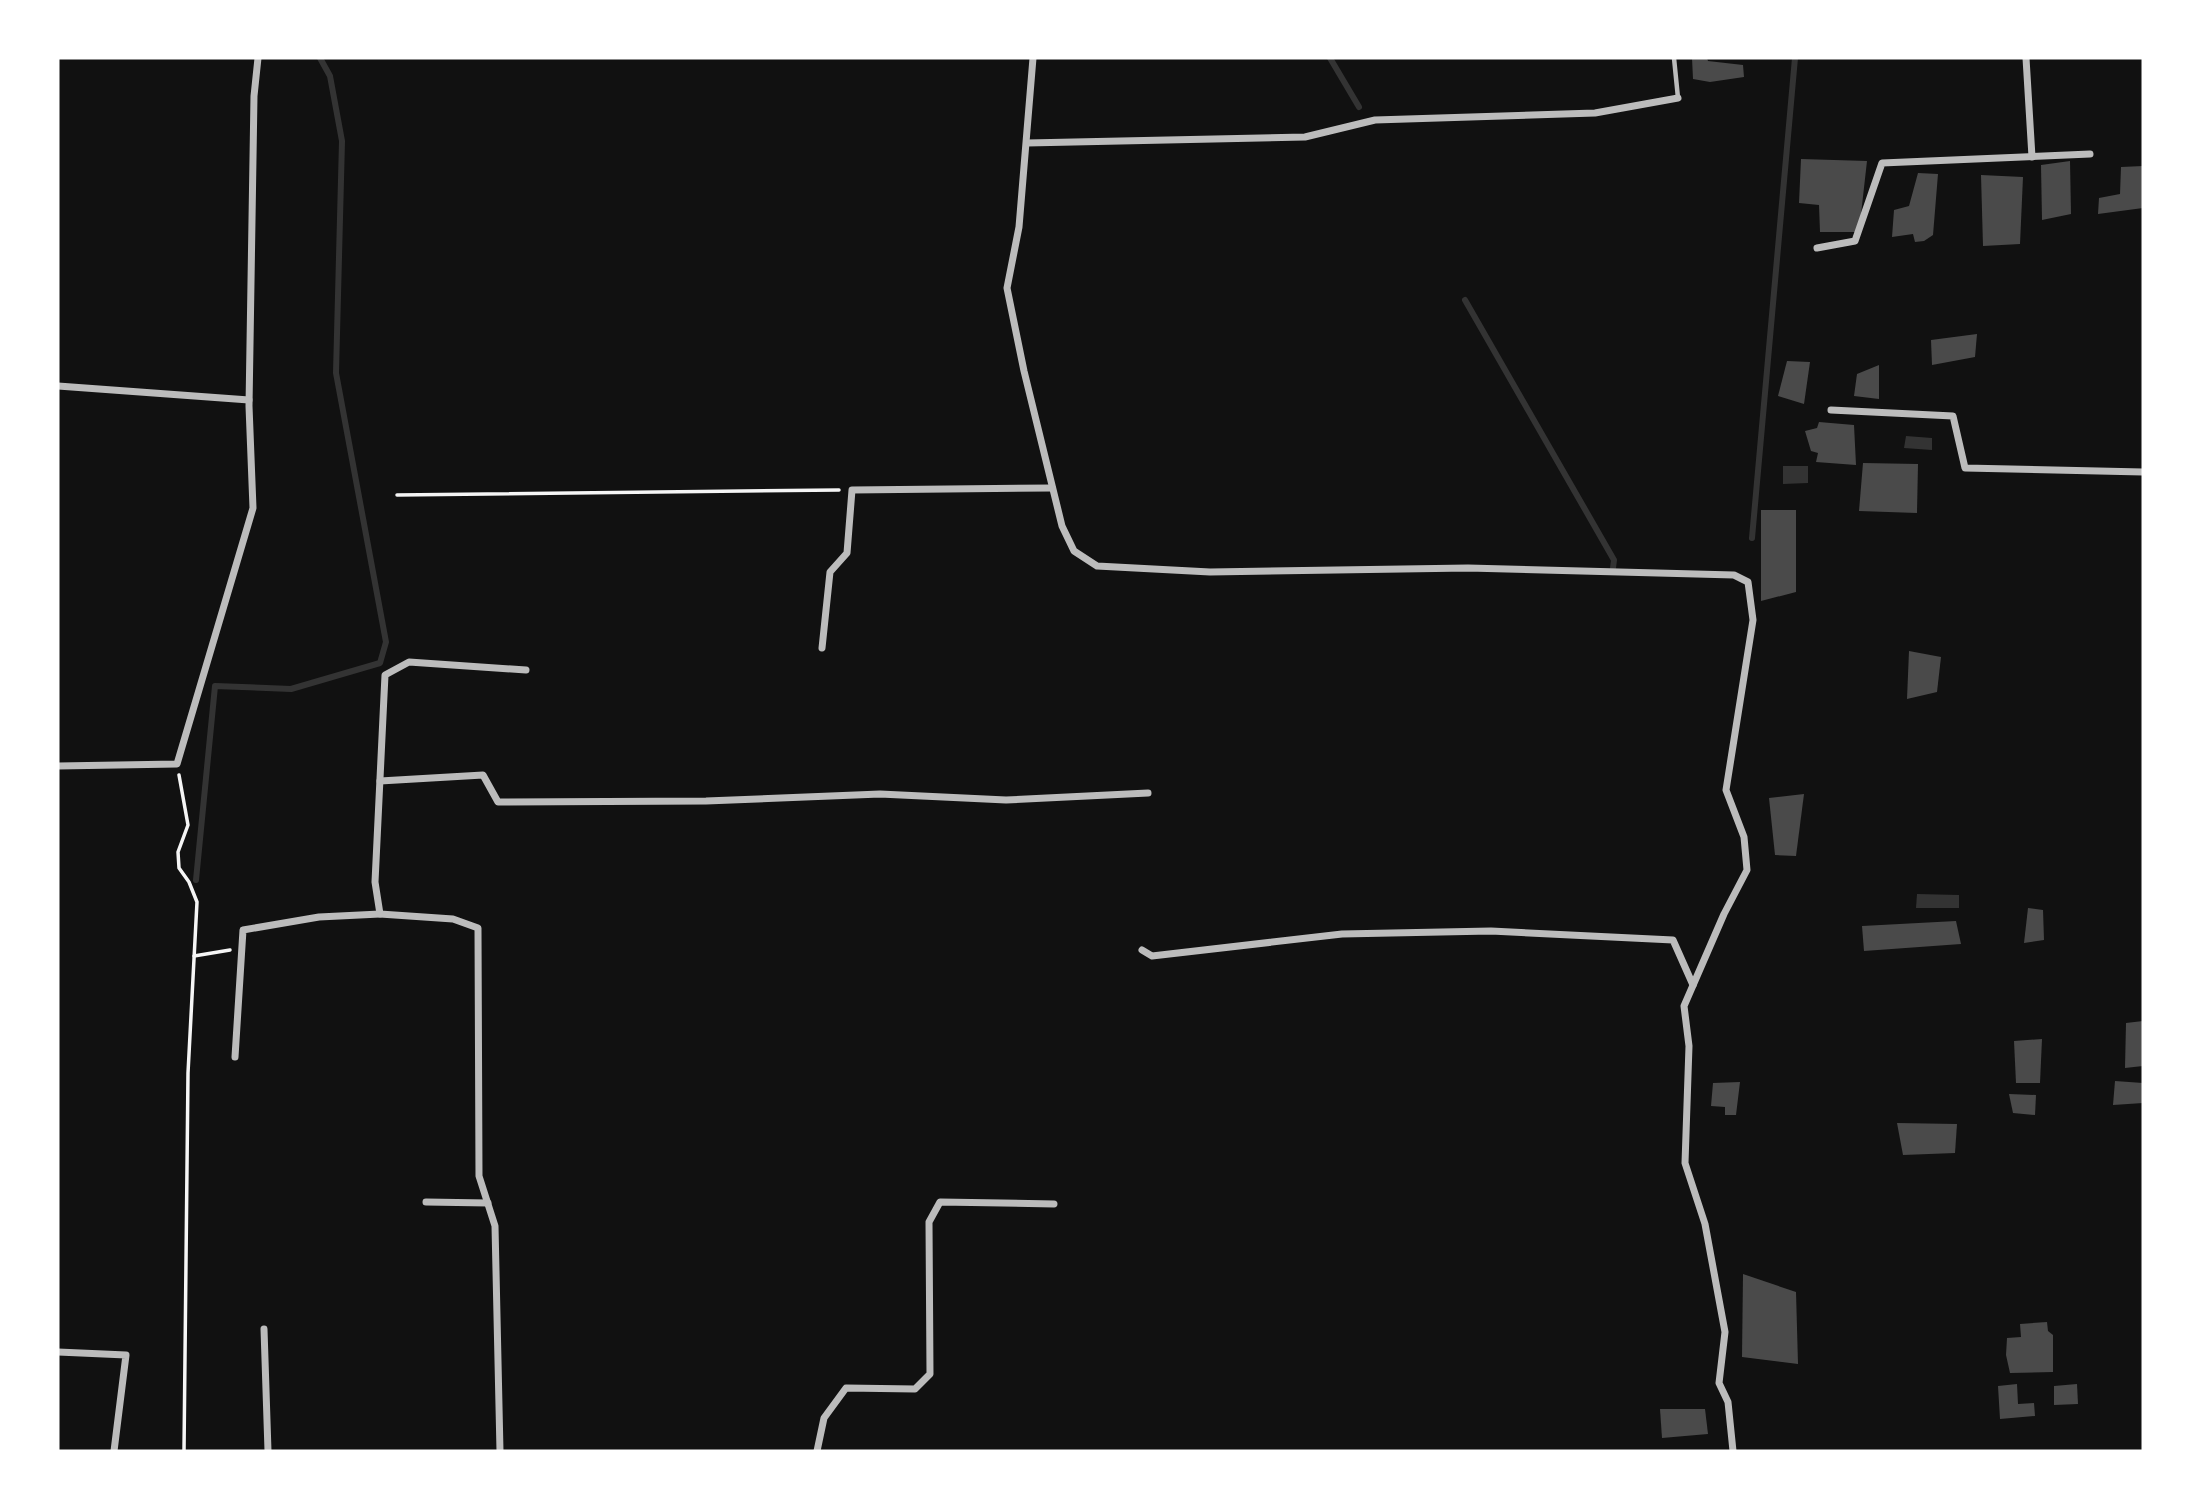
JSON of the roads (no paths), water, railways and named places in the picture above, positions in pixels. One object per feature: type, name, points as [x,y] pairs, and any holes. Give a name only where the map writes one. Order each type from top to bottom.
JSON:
[{"type":"street","points":[[58,765],[177,764],[253,508],[249,400],[254,96],[258,58]]},
{"type":"street","points":[[1033,58],[1019,227],[1007,288],[1052,488],[1062,526],[1074,551],[1097,566],[1210,572],[1468,568],[1734,575],[1748,582],[1753,621],[1726,790],[1744,837],[1747,870],[1724,914],[1684,1006],[1689,1046],[1685,1163],[1705,1224],[1725,1332],[1719,1383],[1728,1402],[1733,1451]]},
{"type":"street","points":[[2026,58],[2032,157]]},
{"type":"street","points":[[1027,143],[1305,137],[1375,120],[1595,113],[1678,98]]},
{"type":"street","points":[[1817,248],[1855,241],[1882,163],[2090,154]]},
{"type":"street","points":[[58,386],[249,400]]},
{"type":"street","points":[[1831,410],[1953,416],[1965,468],[2143,472]]},
{"type":"street","points":[[822,648],[830,572],[847,553],[852,490],[1052,488]]},
{"type":"street","points":[[380,914],[375,882],[385,675],[409,662],[526,670]]},
{"type":"street","points":[[380,780],[482,775],[498,802],[706,801],[880,794],[1006,800],[1148,793]]},
{"type":"street","points":[[235,1057],[243,930],[319,917],[380,914],[453,919],[478,928],[479,1176],[495,1226],[500,1451]]},
{"type":"street","points":[[1142,950],[1152,956],[1342,934],[1491,931],[1673,940],[1693,985]]},
{"type":"street","points":[[426,1202],[488,1203]]},
{"type":"street","points":[[817,1451],[824,1418],[846,1388],[915,1389],[930,1374],[929,1222],[940,1202],[1054,1204]]},
{"type":"street","points":[[264,1329],[268,1451]]},
{"type":"street","points":[[58,1352],[126,1356],[114,1451]]},
{"type":"lane","points":[[1674,58],[1678,98]]},
{"type":"waterway","points":[[196,880],[215,686],[291,689],[380,663],[386,642],[336,373],[342,141],[330,76],[320,58]]},
{"type":"waterway","points":[[1330,58],[1359,107]]},
{"type":"waterway","points":[[1752,538],[1795,58]]},
{"type":"waterway","points":[[1465,300],[1614,560],[1613,568]]}]
